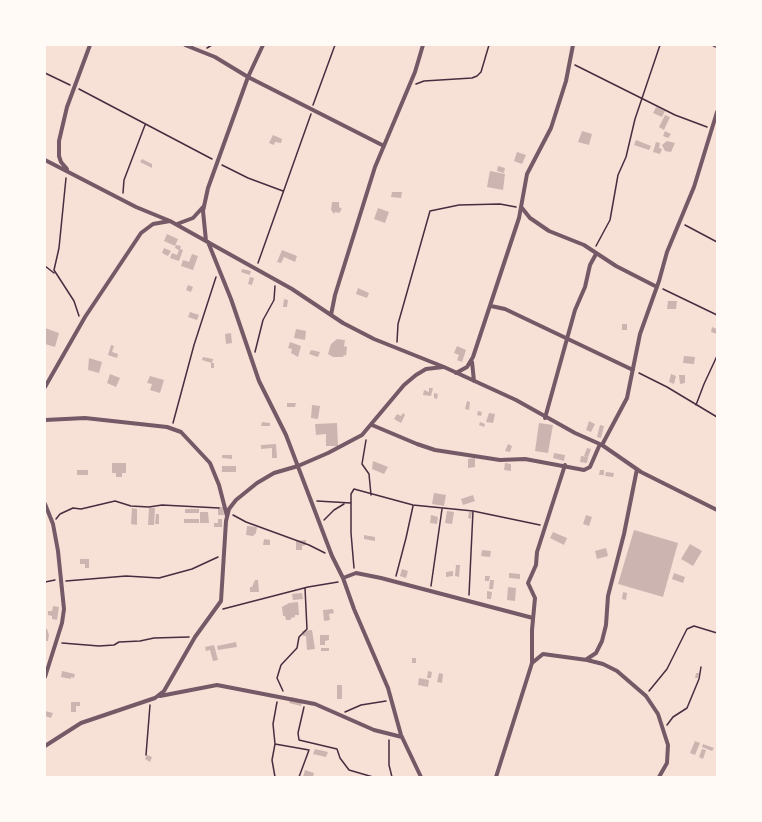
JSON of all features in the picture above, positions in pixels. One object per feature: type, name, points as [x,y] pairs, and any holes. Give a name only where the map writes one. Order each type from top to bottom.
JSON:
[{"type":"street","points":[[67,170],[61,162],[58,146],[67,107],[90,45]]},
{"type":"street","points":[[184,45],[215,57],[248,77],[384,146]]},
{"type":"street","points":[[263,45],[248,77],[208,188],[204,206],[207,241],[231,299],[253,365],[298,466],[332,556],[379,666],[402,737],[422,777]]},
{"type":"street","points":[[331,315],[335,295],[369,185],[409,87],[423,45]]},
{"type":"street","points":[[474,382],[472,362],[522,208],[528,174],[551,128],[566,81],[574,45]]},
{"type":"street","points":[[370,427],[435,450],[483,458],[525,459],[566,465],[580,469],[587,468],[592,463],[627,398],[640,334],[667,252],[694,187],[717,112]]},
{"type":"street","points":[[45,160],[122,199],[176,224],[276,280],[343,323],[374,339],[444,367],[516,400],[545,418],[601,444],[637,468],[717,510]]},
{"type":"street","points":[[176,224],[193,218],[204,206]]},
{"type":"street","points":[[522,208],[530,218],[549,231],[584,245],[596,254],[657,286]]},
{"type":"street","points":[[45,387],[81,324],[141,233],[154,224],[170,221]]},
{"type":"street","points":[[545,418],[566,339],[578,301],[585,287],[591,262],[596,254]]},
{"type":"street","points":[[490,306],[505,310],[633,370]]},
{"type":"street","points":[[456,373],[464,370],[472,362]]},
{"type":"street","points":[[227,511],[236,500],[257,483],[282,470],[298,466],[355,440],[370,427],[404,385],[416,375],[426,369],[444,367]]},
{"type":"street","points":[[45,420],[85,418],[171,428],[181,432],[207,458],[219,485],[227,511],[222,597],[215,610],[195,637],[170,682],[160,696]]},
{"type":"street","points":[[496,777],[532,663],[535,596],[528,583],[536,565],[537,552],[566,465]]},
{"type":"street","points":[[587,660],[596,653],[602,641],[606,625],[608,596],[624,534],[637,468]]},
{"type":"street","points":[[45,504],[53,524],[58,551],[64,609],[62,624],[45,677]]},
{"type":"street","points":[[343,580],[356,573],[394,581],[469,602],[493,606],[533,618]]},
{"type":"street","points":[[532,663],[543,654],[587,660],[612,668],[646,696],[658,714],[668,745],[668,759],[665,768],[659,777]]},
{"type":"street","points":[[45,746],[81,722],[160,696],[217,685],[305,702],[340,714],[374,730],[402,737]]},
{"type":"path","points":[[256,269],[312,109],[316,93],[335,45]]},
{"type":"path","points":[[409,87],[424,81],[472,78],[476,76],[481,72],[489,45]]},
{"type":"path","points":[[596,254],[596,245],[610,220],[618,175],[626,157],[630,138],[660,45]]},
{"type":"path","points":[[570,63],[675,115],[712,129]]},
{"type":"path","points":[[45,73],[248,178],[283,191]]},
{"type":"path","points":[[122,199],[124,180],[146,125]]},
{"type":"path","points":[[54,273],[67,170]]},
{"type":"path","points":[[397,348],[398,324],[430,211],[459,205],[483,204],[500,204],[522,208]]},
{"type":"path","points":[[680,222],[717,242]]},
{"type":"path","points":[[45,266],[54,273],[74,301],[81,324]]},
{"type":"path","points":[[171,428],[194,345],[219,270]]},
{"type":"path","points":[[253,365],[262,320],[274,300],[276,280]]},
{"type":"path","points":[[657,286],[717,315]]},
{"type":"path","points":[[696,406],[717,356]]},
{"type":"path","points":[[633,370],[667,387],[696,406],[717,417]]},
{"type":"path","points":[[370,427],[362,461],[363,466],[369,474],[371,495]]},
{"type":"path","points":[[356,573],[352,557],[351,504],[353,490],[413,505],[473,511],[546,526]]},
{"type":"path","points":[[311,500],[351,504]]},
{"type":"path","points":[[53,524],[60,514],[73,508],[81,509],[115,501],[131,506],[149,507],[162,504],[227,511],[246,522],[305,544],[332,556]]},
{"type":"path","points":[[320,525],[334,510],[346,503]]},
{"type":"path","points":[[394,581],[406,538],[413,505]]},
{"type":"path","points":[[429,591],[433,581],[442,509]]},
{"type":"path","points":[[469,602],[468,585],[473,511]]},
{"type":"path","points":[[45,582],[126,576],[151,578],[166,576],[192,569],[224,555]]},
{"type":"path","points":[[215,610],[343,580]]},
{"type":"path","points":[[285,697],[278,682],[277,674],[284,661],[297,648],[300,635],[307,629],[305,588]]},
{"type":"path","points":[[646,696],[667,669],[687,629],[694,626],[717,633]]},
{"type":"path","points":[[56,642],[71,645],[99,646],[154,638],[195,637]]},
{"type":"path","points":[[664,732],[669,721],[687,708],[699,679],[701,667]]},
{"type":"path","points":[[275,777],[272,760],[275,744],[273,724],[277,696]]},
{"type":"path","points":[[146,755],[151,700]]},
{"type":"path","points":[[340,714],[361,705],[391,701]]},
{"type":"path","points":[[305,702],[298,733],[299,740],[335,749],[349,770],[373,777]]},
{"type":"path","points":[[389,734],[388,753],[392,777]]},
{"type":"path","points":[[275,744],[309,750],[299,777]]},
{"type":"building","points":[[656,107],[665,111],[662,117],[653,113]]},
{"type":"building","points":[[665,115],[670,117],[664,130],[659,127]]},
{"type":"building","points":[[582,131],[592,134],[589,145],[578,142]]},
{"type":"building","points":[[665,131],[671,134],[668,138],[663,136]]},
{"type":"building","points":[[273,135],[282,139],[281,143],[275,142],[274,145],[269,143]]},
{"type":"building","points":[[636,140],[651,146],[649,150],[634,145]]},
{"type":"building","points":[[667,141],[675,143],[671,152],[665,151],[662,145]]},
{"type":"building","points":[[656,142],[660,143],[659,148],[662,149],[660,154],[653,152]]},
{"type":"building","points":[[517,152],[526,155],[522,164],[514,161]]},
{"type":"building","points":[[142,159],[152,164],[152,168],[140,162]]},
{"type":"building","points":[[498,166],[505,168],[504,173],[497,171]]},
{"type":"building","points":[[490,171],[505,174],[503,190],[487,187]]},
{"type":"building","points":[[392,192],[402,192],[401,198],[391,197]]},
{"type":"building","points":[[332,202],[339,202],[339,207],[342,209],[339,213],[335,212],[334,214],[331,210]]},
{"type":"building","points":[[378,208],[389,212],[385,223],[374,219]]},
{"type":"building","points":[[167,234],[178,239],[175,246],[164,241]]},
{"type":"building","points":[[176,245],[181,246],[180,249],[183,250],[179,261],[170,258],[172,253],[177,255],[179,250],[175,248]]},
{"type":"building","points":[[164,248],[171,251],[168,256],[162,253]]},
{"type":"building","points":[[282,250],[297,256],[295,262],[284,257],[281,263],[277,262]]},
{"type":"building","points":[[192,254],[198,256],[193,270],[181,266],[183,260],[189,262]]},
{"type":"building","points":[[242,269],[251,271],[250,275],[241,272]]},
{"type":"building","points":[[250,277],[254,278],[252,285],[248,284]]},
{"type":"building","points":[[188,285],[193,287],[191,292],[186,290]]},
{"type":"building","points":[[358,288],[369,293],[367,298],[356,294]]},
{"type":"building","points":[[284,299],[288,300],[287,307],[283,307]]},
{"type":"building","points":[[668,301],[677,301],[676,309],[667,309]]},
{"type":"building","points":[[190,312],[199,315],[197,320],[188,317]]},
{"type":"building","points":[[622,324],[627,324],[627,330],[622,330]]},
{"type":"building","points":[[712,327],[717,329],[717,334],[711,332]]},
{"type":"building","points":[[45,328],[59,333],[55,347],[45,344]]},
{"type":"building","points":[[296,329],[306,331],[305,340],[294,338]]},
{"type":"building","points":[[231,333],[232,343],[226,344],[225,334]]},
{"type":"building","points":[[337,339],[345,340],[344,346],[347,347],[346,356],[333,357],[328,354],[331,344]]},
{"type":"building","points":[[290,342],[301,346],[298,357],[291,353],[292,349],[288,348]]},
{"type":"building","points":[[111,345],[114,346],[112,352],[118,354],[117,358],[108,355]]},
{"type":"building","points":[[457,346],[466,350],[462,362],[457,360],[459,355],[454,353]]},
{"type":"building","points":[[311,350],[320,352],[318,357],[309,354]]},
{"type":"building","points":[[684,356],[695,357],[694,364],[683,363]]},
{"type":"building","points":[[203,357],[213,359],[212,363],[202,360]]},
{"type":"building","points":[[89,358],[102,362],[99,373],[88,370]]},
{"type":"building","points":[[211,363],[214,363],[214,368],[211,368]]},
{"type":"building","points":[[110,374],[120,378],[116,387],[107,383]]},
{"type":"building","points":[[671,374],[676,376],[674,384],[669,382]]},
{"type":"building","points":[[679,375],[685,375],[685,383],[680,384]]},
{"type":"building","points":[[150,376],[164,380],[160,393],[150,390],[152,384],[147,383]]},
{"type":"building","points":[[429,388],[433,388],[431,396],[423,395],[424,390],[429,392]]},
{"type":"building","points":[[434,393],[438,394],[437,399],[434,398]]},
{"type":"building","points":[[467,401],[470,402],[469,410],[465,409]]},
{"type":"building","points":[[287,403],[296,403],[295,407],[287,407]]},
{"type":"building","points":[[312,405],[320,406],[318,419],[311,418]]},
{"type":"building","points":[[478,411],[482,412],[481,416],[477,415]]},
{"type":"building","points":[[403,413],[405,415],[401,423],[394,419],[397,414],[401,416]]},
{"type":"building","points":[[489,413],[495,414],[493,423],[486,422]]},
{"type":"building","points":[[589,421],[595,424],[591,432],[586,430]]},
{"type":"building","points":[[262,422],[270,423],[270,426],[261,426]]},
{"type":"building","points":[[480,422],[485,424],[484,427],[479,425]]},
{"type":"building","points":[[337,423],[338,446],[326,446],[326,434],[316,435],[315,424]]},
{"type":"building","points":[[539,423],[553,425],[548,453],[535,451]]},
{"type":"building","points":[[600,425],[604,426],[601,438],[597,437]]},
{"type":"building","points":[[276,444],[277,458],[272,458],[272,448],[261,449],[261,445]]},
{"type":"building","points":[[508,444],[512,446],[510,452],[505,451]]},
{"type":"building","points":[[587,448],[591,449],[588,457],[584,456]]},
{"type":"building","points":[[554,453],[565,455],[564,461],[553,458]]},
{"type":"building","points":[[222,455],[232,455],[232,459],[222,458]]},
{"type":"building","points":[[581,456],[588,457],[587,463],[580,462]]},
{"type":"building","points":[[475,458],[475,467],[468,468],[468,459]]},
{"type":"building","points":[[373,461],[388,467],[384,474],[372,469]]},
{"type":"building","points":[[112,463],[126,463],[126,473],[122,473],[122,477],[116,477],[116,473],[112,473]]},
{"type":"building","points":[[505,463],[511,464],[511,471],[504,470]]},
{"type":"building","points":[[222,466],[236,466],[236,472],[222,472]]},
{"type":"building","points":[[77,470],[88,470],[88,475],[77,475]]},
{"type":"building","points":[[600,470],[604,470],[604,475],[599,475]]},
{"type":"building","points":[[606,472],[614,473],[613,477],[605,476]]},
{"type":"building","points":[[434,493],[446,495],[444,506],[432,504]]},
{"type":"building","points":[[473,495],[475,501],[463,505],[461,499]]},
{"type":"building","points":[[218,507],[223,507],[224,515],[218,515]]},
{"type":"building","points":[[132,508],[137,509],[137,525],[131,524]]},
{"type":"building","points":[[149,508],[155,508],[154,525],[148,525]]},
{"type":"building","points":[[185,509],[199,509],[199,513],[185,513]]},
{"type":"building","points":[[447,511],[454,512],[452,524],[445,523]]},
{"type":"building","points":[[200,512],[208,512],[209,523],[200,523]]},
{"type":"building","points":[[469,512],[472,512],[471,519],[468,518]]},
{"type":"building","points":[[156,514],[159,514],[159,524],[155,524]]},
{"type":"building","points":[[431,515],[438,517],[437,524],[430,523]]},
{"type":"building","points":[[586,515],[592,517],[589,526],[583,524]]},
{"type":"building","points":[[184,519],[199,519],[199,523],[184,523]]},
{"type":"building","points":[[218,519],[222,519],[222,527],[214,527],[214,523],[218,523]]},
{"type":"building","points":[[247,526],[257,527],[256,533],[253,536],[246,535]]},
{"type":"building","points":[[634,530],[678,543],[663,597],[618,584]]},
{"type":"building","points":[[553,532],[567,538],[564,545],[550,538]]},
{"type":"building","points":[[364,535],[375,537],[375,541],[364,539]]},
{"type":"building","points":[[264,539],[270,540],[270,545],[263,545]]},
{"type":"building","points":[[306,540],[306,545],[302,546],[302,550],[296,550],[296,541]]},
{"type":"building","points":[[690,544],[702,551],[693,566],[681,559]]},
{"type":"building","points":[[606,548],[608,556],[597,559],[595,551]]},
{"type":"building","points":[[482,550],[491,551],[490,557],[481,556]]},
{"type":"building","points":[[80,559],[89,559],[89,568],[85,568],[85,564],[80,564]]},
{"type":"building","points":[[456,565],[460,565],[459,577],[455,576]]},
{"type":"building","points":[[402,569],[408,571],[406,578],[400,576]]},
{"type":"building","points":[[453,571],[453,576],[446,577],[446,572]]},
{"type":"building","points":[[509,573],[520,574],[520,579],[509,578]]},
{"type":"building","points":[[674,573],[685,577],[683,583],[672,579]]},
{"type":"building","points":[[485,576],[490,576],[489,581],[485,581]]},
{"type":"building","points":[[255,580],[258,580],[259,592],[250,592],[250,587],[252,587]]},
{"type":"building","points":[[490,580],[494,580],[493,589],[489,589]]},
{"type":"building","points":[[508,587],[516,588],[515,601],[507,600]]},
{"type":"building","points":[[487,591],[492,592],[491,599],[487,599]]},
{"type":"building","points":[[623,592],[627,593],[626,600],[622,599]]},
{"type":"building","points":[[302,593],[303,599],[293,600],[292,594]]},
{"type":"building","points":[[298,602],[299,615],[295,615],[295,617],[291,618],[291,620],[286,620],[285,616],[283,616],[282,607],[289,603]]},
{"type":"building","points":[[53,606],[59,607],[57,620],[52,619],[52,616],[48,615],[48,611],[52,611]]},
{"type":"building","points":[[333,609],[334,613],[329,614],[330,620],[324,621],[323,610]]},
{"type":"building","points":[[45,629],[47,629],[49,635],[48,641],[45,641]]},
{"type":"building","points":[[312,630],[315,649],[307,650],[306,636],[303,636],[302,631]]},
{"type":"building","points":[[320,635],[329,635],[329,640],[325,641],[325,645],[320,645]]},
{"type":"building","points":[[236,642],[237,647],[218,650],[217,646]]},
{"type":"building","points":[[214,645],[218,660],[213,661],[210,650],[206,651],[205,647]]},
{"type":"building","points":[[321,648],[329,648],[329,651],[321,651]]},
{"type":"building","points":[[412,658],[416,658],[416,663],[412,663]]},
{"type":"building","points":[[62,671],[75,674],[74,678],[71,677],[71,679],[61,677]]},
{"type":"building","points":[[428,671],[432,672],[431,678],[427,678]]},
{"type":"building","points":[[439,673],[443,674],[442,683],[437,682]]},
{"type":"building","points":[[696,673],[699,673],[698,678],[695,678]]},
{"type":"building","points":[[419,678],[429,680],[428,687],[418,685]]},
{"type":"building","points":[[337,685],[342,685],[342,699],[337,699]]},
{"type":"building","points":[[291,697],[303,700],[301,706],[289,703]]},
{"type":"building","points":[[71,702],[80,702],[80,706],[76,706],[76,712],[71,712]]},
{"type":"building","points":[[45,711],[53,713],[51,718],[45,716]]},
{"type":"building","points":[[695,741],[700,743],[695,755],[690,753]]},
{"type":"building","points":[[703,744],[714,748],[712,751],[702,747]]},
{"type":"building","points":[[315,749],[328,752],[326,757],[313,754]]},
{"type":"building","points":[[702,749],[706,750],[703,759],[699,757]]},
{"type":"building","points":[[147,755],[152,757],[150,762],[145,759]]},
{"type":"building","points":[[305,770],[314,773],[313,777],[303,777]]}]
